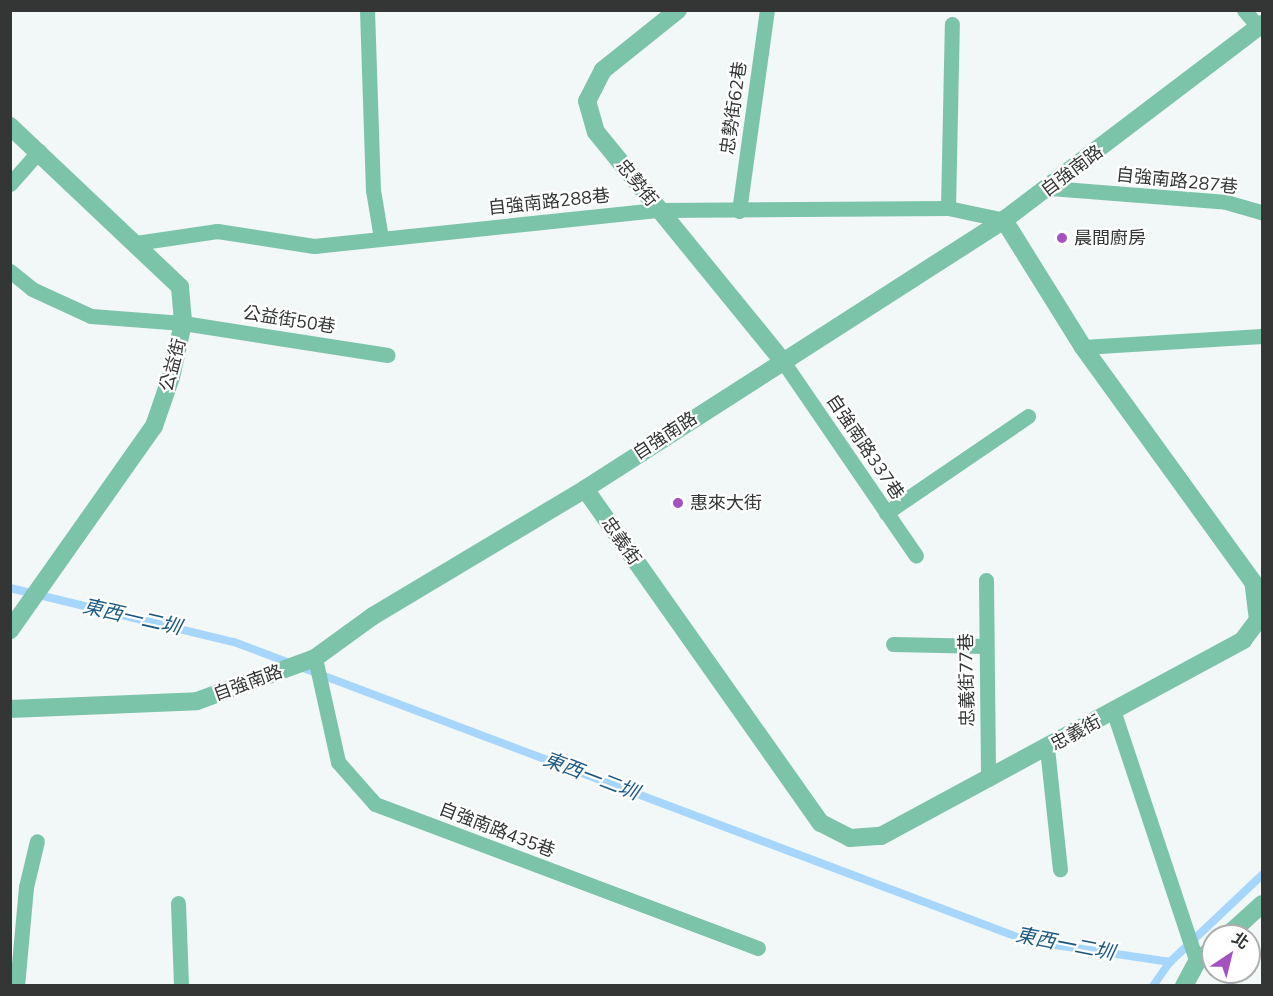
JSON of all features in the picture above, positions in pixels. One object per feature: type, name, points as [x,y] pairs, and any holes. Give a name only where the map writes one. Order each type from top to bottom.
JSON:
[{"type":"street","name":"忠勢街","points":[[678,10],[603,70],[587,101],[596,132],[782,360]]},
{"type":"street","name":"自強南路","points":[[10,709],[197,701],[315,658],[373,616],[585,489],[782,360],[1004,220],[1050,188],[1261,28]]},
{"type":"street","name":"公益街","points":[[10,126],[39,150],[180,287],[183,323],[171,377],[154,426],[10,630]]},
{"type":"street","name":"忠義街","points":[[585,489],[821,823],[850,838],[881,836],[1114,712],[1243,640],[1260,627],[1253,582],[1083,347],[1004,220]]},
{"type":"street","points":[[1240,924],[1263,904]]},
{"type":"street","points":[[1184,986],[1201,959]]},
{"type":"lane","points":[[367,10],[373,190],[381,238]]},
{"type":"lane","name":"忠勢街62巷","points":[[739,211],[767,10]]},
{"type":"lane","points":[[1244,10],[1261,28]]},
{"type":"lane","points":[[948,208],[952,24]]},
{"type":"lane","points":[[10,184],[39,150]]},
{"type":"lane","name":"自強南路287巷","points":[[1050,188],[1226,202],[1263,212]]},
{"type":"lane","name":"自強南路288巷","points":[[136,243],[217,231],[314,246],[659,210],[948,208],[1004,220]]},
{"type":"lane","name":"公益街50巷","points":[[10,271],[32,289],[91,316],[183,323],[388,355]]},
{"type":"lane","points":[[1083,347],[1263,336]]},
{"type":"lane","name":"自強南路337巷","points":[[782,360],[916,556]]},
{"type":"lane","points":[[886,513],[1028,416]]},
{"type":"lane","name":"忠義街77巷","points":[[986,580],[988,779]]},
{"type":"lane","points":[[893,644],[986,646]]},
{"type":"lane","name":"自強南路435巷","points":[[315,658],[338,762],[375,804],[758,948]]},
{"type":"lane","points":[[1114,712],[1197,963]]},
{"type":"lane","points":[[1047,748],[1060,869]]},
{"type":"lane","points":[[17,986],[26,887],[38,842]]},
{"type":"lane","points":[[178,903],[181,986]]},
{"type":"waterway","name":"東西一二圳","points":[[10,588],[234,642],[1028,941],[1170,962]]},
{"type":"waterway","points":[[1153,986],[1170,962],[1262,875]]},
{"type":"place","name":"晨間廚房","points":[[1062,238]]},
{"type":"place","name":"惠來大街","points":[[678,503]]}]
